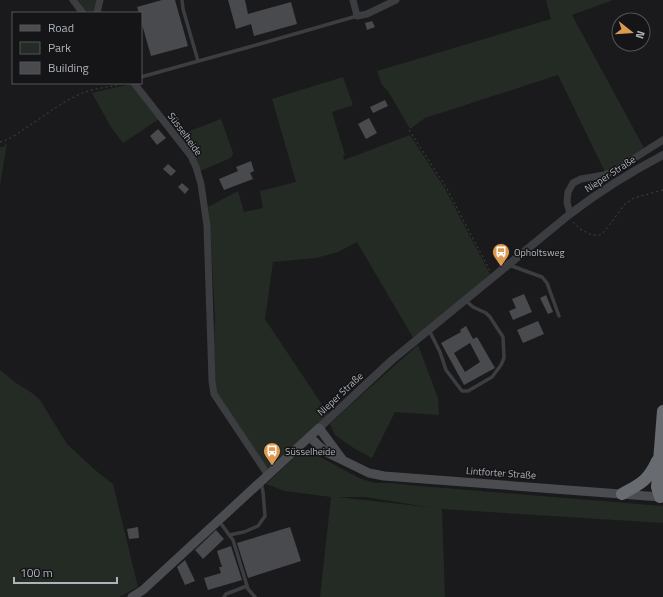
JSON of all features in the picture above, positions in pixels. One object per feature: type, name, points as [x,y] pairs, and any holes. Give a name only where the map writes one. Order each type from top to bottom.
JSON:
[{"type":"highway","points":[[662,495],[657,487],[663,411]]},
{"type":"highway","points":[[622,494],[642,482],[653,471],[659,456]]},
{"type":"main road","name":"Nieper Straße","points":[[132,597],[143,590],[320,428]]},
{"type":"main road","points":[[320,428],[342,460]]},
{"type":"main road","name":"Lintforter Straße","points":[[310,437],[328,453],[369,472],[384,476],[622,494],[662,495]]},
{"type":"street","points":[[73,0],[81,12]]},
{"type":"street","points":[[97,12],[100,0]]},
{"type":"street","points":[[353,0],[357,16],[367,14],[396,0]]},
{"type":"street","name":"Süsselheide","points":[[135,84],[191,156],[196,167],[201,184],[207,226],[212,381],[214,394],[264,478]]},
{"type":"street","points":[[570,214],[567,202],[568,192],[573,183],[581,178],[604,175],[614,171],[663,140]]},
{"type":"street","name":"Nieper Straße","points":[[320,428],[392,360],[570,214],[616,181],[663,155]]},
{"type":"lane","points":[[182,0],[183,9],[198,61]]},
{"type":"lane","points":[[142,77],[357,16]]},
{"type":"lane","points":[[508,265],[542,277],[547,283],[559,316]]},
{"type":"lane","points":[[429,329],[440,352],[446,370],[462,391],[468,391],[492,377],[501,365],[504,358],[503,338],[486,313],[473,308],[464,300]]},
{"type":"lane","points":[[229,535],[244,532],[258,526],[265,516],[263,492],[264,478]]},
{"type":"lane","points":[[218,520],[233,540],[248,589],[255,597]]},
{"type":"lane","points":[[224,597],[226,594],[247,586]]},
{"type":"path","points":[[0,142],[17,134],[76,95],[90,90],[119,84]]},
{"type":"path","points":[[409,130],[446,187],[493,276]]},
{"type":"path","points":[[570,214],[573,222],[580,229],[592,235],[600,235],[625,204],[634,198],[663,190]]},
{"type":"green space","points":[[78,0],[98,0],[95,12],[86,12]]},
{"type":"green space","points":[[546,0],[613,0],[572,15],[644,148],[605,172],[558,75],[425,118],[410,129],[388,91],[382,85],[377,71],[551,19]]},
{"type":"green space","points":[[343,77],[353,105],[332,112],[345,155],[343,156],[344,160],[410,135],[444,187],[490,274],[415,341],[357,242],[338,252],[316,258],[273,262],[265,319],[329,415],[269,468],[265,466],[218,397],[215,382],[213,347],[215,318],[208,207],[238,191],[244,212],[263,208],[260,191],[296,182],[272,99]]},
{"type":"green space","points":[[131,84],[159,119],[123,143],[111,127],[92,93]]},
{"type":"green space","points":[[221,119],[233,153],[231,158],[200,171],[179,135]]},
{"type":"green space","points":[[7,143],[0,185],[0,147],[3,147]]},
{"type":"green space","points":[[418,345],[438,398],[439,415],[395,412],[372,458],[355,449],[335,435],[330,424]]},
{"type":"green space","points":[[0,370],[40,400],[67,444],[95,470],[113,484],[138,587],[119,597],[0,597]]},
{"type":"green space","points":[[308,451],[361,479],[376,483],[392,483],[663,506],[663,523],[442,509],[445,597],[320,597],[331,497],[285,491],[266,484],[300,452]],"holes":[[[337,497],[365,497],[428,507]]]},
{"type":"building","points":[[162,0],[175,0],[188,46],[151,56],[142,24],[142,12],[139,12],[137,7]]},
{"type":"building","points":[[228,0],[245,0],[248,14],[291,2],[297,24],[254,36],[251,24],[236,29]]},
{"type":"building","points":[[372,21],[375,27],[367,30],[365,23]]},
{"type":"building","points":[[385,100],[388,106],[373,113],[370,107]]},
{"type":"building","points":[[369,118],[377,133],[366,139],[358,124]]},
{"type":"building","points":[[158,129],[166,138],[157,145],[150,136]]},
{"type":"building","points":[[251,161],[254,171],[250,173],[253,179],[224,190],[219,179],[238,171],[236,167]]},
{"type":"building","points":[[168,164],[176,171],[171,176],[163,169]]},
{"type":"building","points":[[182,183],[189,189],[185,194],[178,187]]},
{"type":"building","points":[[524,294],[532,312],[513,320],[509,311],[516,308],[512,299]]},
{"type":"building","points":[[546,295],[553,312],[548,314],[540,298]]},
{"type":"building","points":[[538,321],[544,334],[523,343],[517,330]]},
{"type":"building","points":[[466,326],[473,339],[477,337],[495,368],[464,385],[441,343],[461,332],[460,330]],"holes":[[[470,343],[480,362],[465,372],[454,353]]]},
{"type":"building","points":[[138,527],[139,538],[129,539],[127,529]]},
{"type":"building","points":[[290,527],[301,561],[248,578],[237,543]]},
{"type":"building","points":[[216,530],[224,539],[203,559],[195,550]]},
{"type":"building","points":[[231,546],[242,580],[208,590],[204,578],[221,573],[219,567],[222,567],[217,551]]},
{"type":"building","points":[[185,560],[195,581],[185,585],[177,567]]},
{"type":"place","name":"Opholtsweg","points":[[501,267]]},
{"type":"place","name":"Süsselheide","points":[[272,466]]}]
